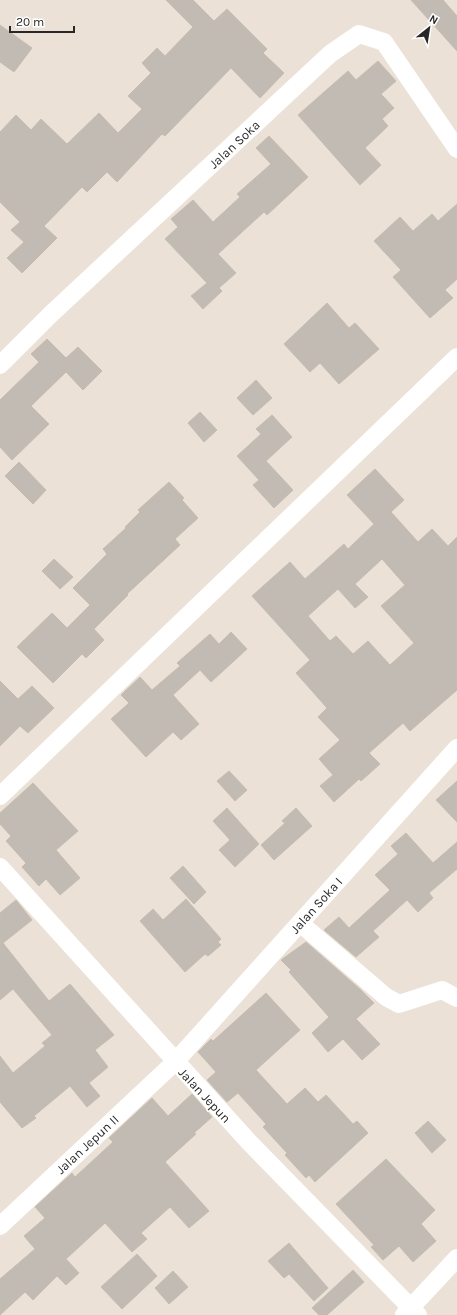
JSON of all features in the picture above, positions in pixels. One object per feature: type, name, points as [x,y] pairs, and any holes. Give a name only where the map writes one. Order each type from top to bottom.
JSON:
[{"type":"street","name":"Jalan Soka","points":[[0,365],[51,314],[330,54],[359,34],[384,42],[457,149]]},
{"type":"street","points":[[0,796],[457,357]]},
{"type":"street","name":"Jalan Soka I","points":[[175,1062],[457,748]]},
{"type":"street","name":"Jalan Jepun","points":[[0,866],[175,1062],[411,1313]]},
{"type":"street","points":[[300,923],[386,997],[399,1004],[442,990],[457,998]]},
{"type":"street","name":"Jalan Jepun II","points":[[0,1226],[175,1062]]},
{"type":"street","points":[[411,1313],[457,1258]]},
{"type":"building","points":[[166,0],[193,0],[214,21],[227,9],[267,49],[263,53],[284,73],[260,98],[231,68],[165,136],[162,134],[117,182],[107,172],[87,192],[82,187],[44,226],[57,238],[22,273],[7,258],[24,242],[11,230],[20,222],[0,202],[0,132],[16,115],[31,130],[41,119],[67,144],[99,113],[118,133],[142,109],[128,96],[151,73],[142,63],[157,48],[165,56],[193,27]]},
{"type":"building","points":[[411,0],[443,0],[457,16],[457,51]]},
{"type":"building","points":[[0,25],[32,48],[14,72],[0,62]]},
{"type":"building","points":[[378,61],[396,81],[381,94],[394,108],[382,119],[388,126],[365,148],[381,165],[360,185],[298,115],[348,71],[356,80]]},
{"type":"building","points":[[269,136],[308,177],[267,215],[264,212],[218,254],[236,273],[219,288],[222,291],[203,309],[191,296],[207,283],[165,239],[178,227],[171,219],[193,200],[213,222],[240,197],[237,194],[271,164],[256,148]]},
{"type":"building","points":[[457,204],[457,279],[445,290],[453,298],[430,318],[393,277],[401,270],[374,241],[400,217],[413,231],[432,214],[438,221]]},
{"type":"building","points":[[327,303],[349,328],[355,323],[379,349],[339,384],[320,363],[310,372],[284,344]]},
{"type":"building","points":[[47,339],[66,358],[78,347],[102,371],[83,390],[66,372],[31,406],[49,424],[12,460],[0,447],[0,400],[39,362],[31,354]]},
{"type":"building","points":[[256,380],[272,398],[253,415],[237,398]]},
{"type":"building","points":[[200,412],[217,430],[204,442],[188,423]]},
{"type":"building","points":[[272,415],[292,437],[266,461],[293,490],[274,508],[253,485],[259,480],[237,456],[261,434],[256,429]]},
{"type":"building","points":[[19,462],[46,490],[33,504],[5,476]]},
{"type":"building","points":[[375,469],[404,500],[391,512],[418,542],[432,529],[448,546],[457,537],[457,690],[410,731],[403,723],[369,753],[380,764],[361,781],[359,779],[334,802],[320,786],[333,775],[319,759],[340,740],[318,717],[327,708],[296,673],[310,660],[252,596],[290,562],[305,579],[344,544],[348,549],[374,524],[347,495]],"holes":[[[382,559],[405,585],[381,606],[414,643],[390,665],[368,641],[353,654],[336,636],[330,641],[308,616],[338,589],[355,608],[368,597],[355,584]]]},
{"type":"building","points":[[169,482],[184,498],[182,500],[198,518],[175,539],[180,545],[127,594],[128,595],[94,629],[104,640],[86,658],[82,654],[53,683],[17,647],[52,613],[67,628],[90,605],[73,588],[107,554],[103,549],[126,528],[125,527],[140,512],[138,510]]},
{"type":"building","points":[[54,559],[73,577],[60,589],[42,571]]},
{"type":"building","points":[[231,632],[247,649],[211,682],[200,670],[173,695],[199,724],[181,740],[173,732],[146,757],[111,719],[129,703],[121,695],[140,677],[152,690],[180,666],[177,663],[210,634],[219,644]]},
{"type":"building","points":[[0,681],[18,699],[32,686],[54,708],[28,733],[20,726],[0,746]]},
{"type":"building","points":[[229,771],[247,790],[235,801],[217,781]]},
{"type":"building","points":[[457,781],[457,822],[436,800]]},
{"type":"building","points":[[33,783],[78,831],[56,850],[80,878],[60,895],[46,879],[39,886],[22,867],[26,863],[6,841],[11,836],[0,824],[0,813]]},
{"type":"building","points":[[227,808],[259,844],[235,867],[219,850],[230,840],[213,821]]},
{"type":"building","points":[[296,808],[312,826],[274,860],[261,845],[285,823],[282,821]]},
{"type":"building","points":[[406,833],[433,863],[457,842],[457,869],[429,893],[433,898],[418,912],[407,900],[373,931],[379,937],[356,957],[324,930],[339,917],[349,928],[390,890],[375,875],[398,854],[391,846]]},
{"type":"building","points":[[183,866],[206,892],[194,904],[170,878]]},
{"type":"building","points":[[186,899],[221,939],[218,942],[221,945],[208,956],[205,954],[185,972],[140,921],[153,909],[163,920]]},
{"type":"building","points":[[16,900],[32,920],[3,943],[49,1001],[70,984],[114,1035],[95,1050],[108,1067],[89,1083],[100,1096],[87,1107],[70,1086],[34,1116],[36,1118],[22,1128],[0,1102],[0,1056],[13,1073],[45,1046],[42,1043],[52,1035],[13,989],[0,1000],[0,913]]},
{"type":"building","points":[[306,942],[374,1003],[356,1019],[380,1044],[362,1060],[343,1039],[328,1052],[312,1033],[329,1017],[289,972],[291,970],[281,960]]},
{"type":"building","points":[[266,993],[300,1030],[256,1070],[287,1104],[305,1088],[318,1102],[326,1095],[353,1124],[357,1121],[368,1133],[315,1182],[309,1175],[306,1178],[285,1155],[287,1153],[263,1127],[266,1124],[238,1093],[227,1102],[207,1080],[216,1072],[198,1052],[211,1039],[213,1041]]},
{"type":"building","points":[[192,1094],[212,1117],[194,1133],[196,1134],[165,1162],[209,1211],[189,1228],[170,1207],[141,1233],[147,1239],[132,1252],[105,1223],[66,1259],[79,1273],[66,1285],[57,1276],[33,1300],[25,1292],[0,1315],[0,1279],[35,1249],[24,1236],[45,1218],[35,1207],[72,1173],[75,1177],[113,1142],[109,1138],[152,1098],[168,1116]]},
{"type":"building","points":[[428,1121],[446,1140],[432,1153],[415,1133]]},
{"type":"building","points":[[386,1159],[435,1210],[421,1224],[436,1241],[413,1262],[399,1246],[383,1260],[371,1247],[374,1245],[336,1204]]},
{"type":"building","points":[[289,1243],[328,1288],[314,1301],[289,1274],[284,1278],[268,1261]]},
{"type":"building","points":[[137,1254],[157,1276],[122,1309],[101,1287]]},
{"type":"building","points":[[353,1270],[364,1282],[327,1315],[319,1315],[312,1308]]},
{"type":"building","points":[[173,1271],[188,1287],[169,1304],[155,1288]]}]
